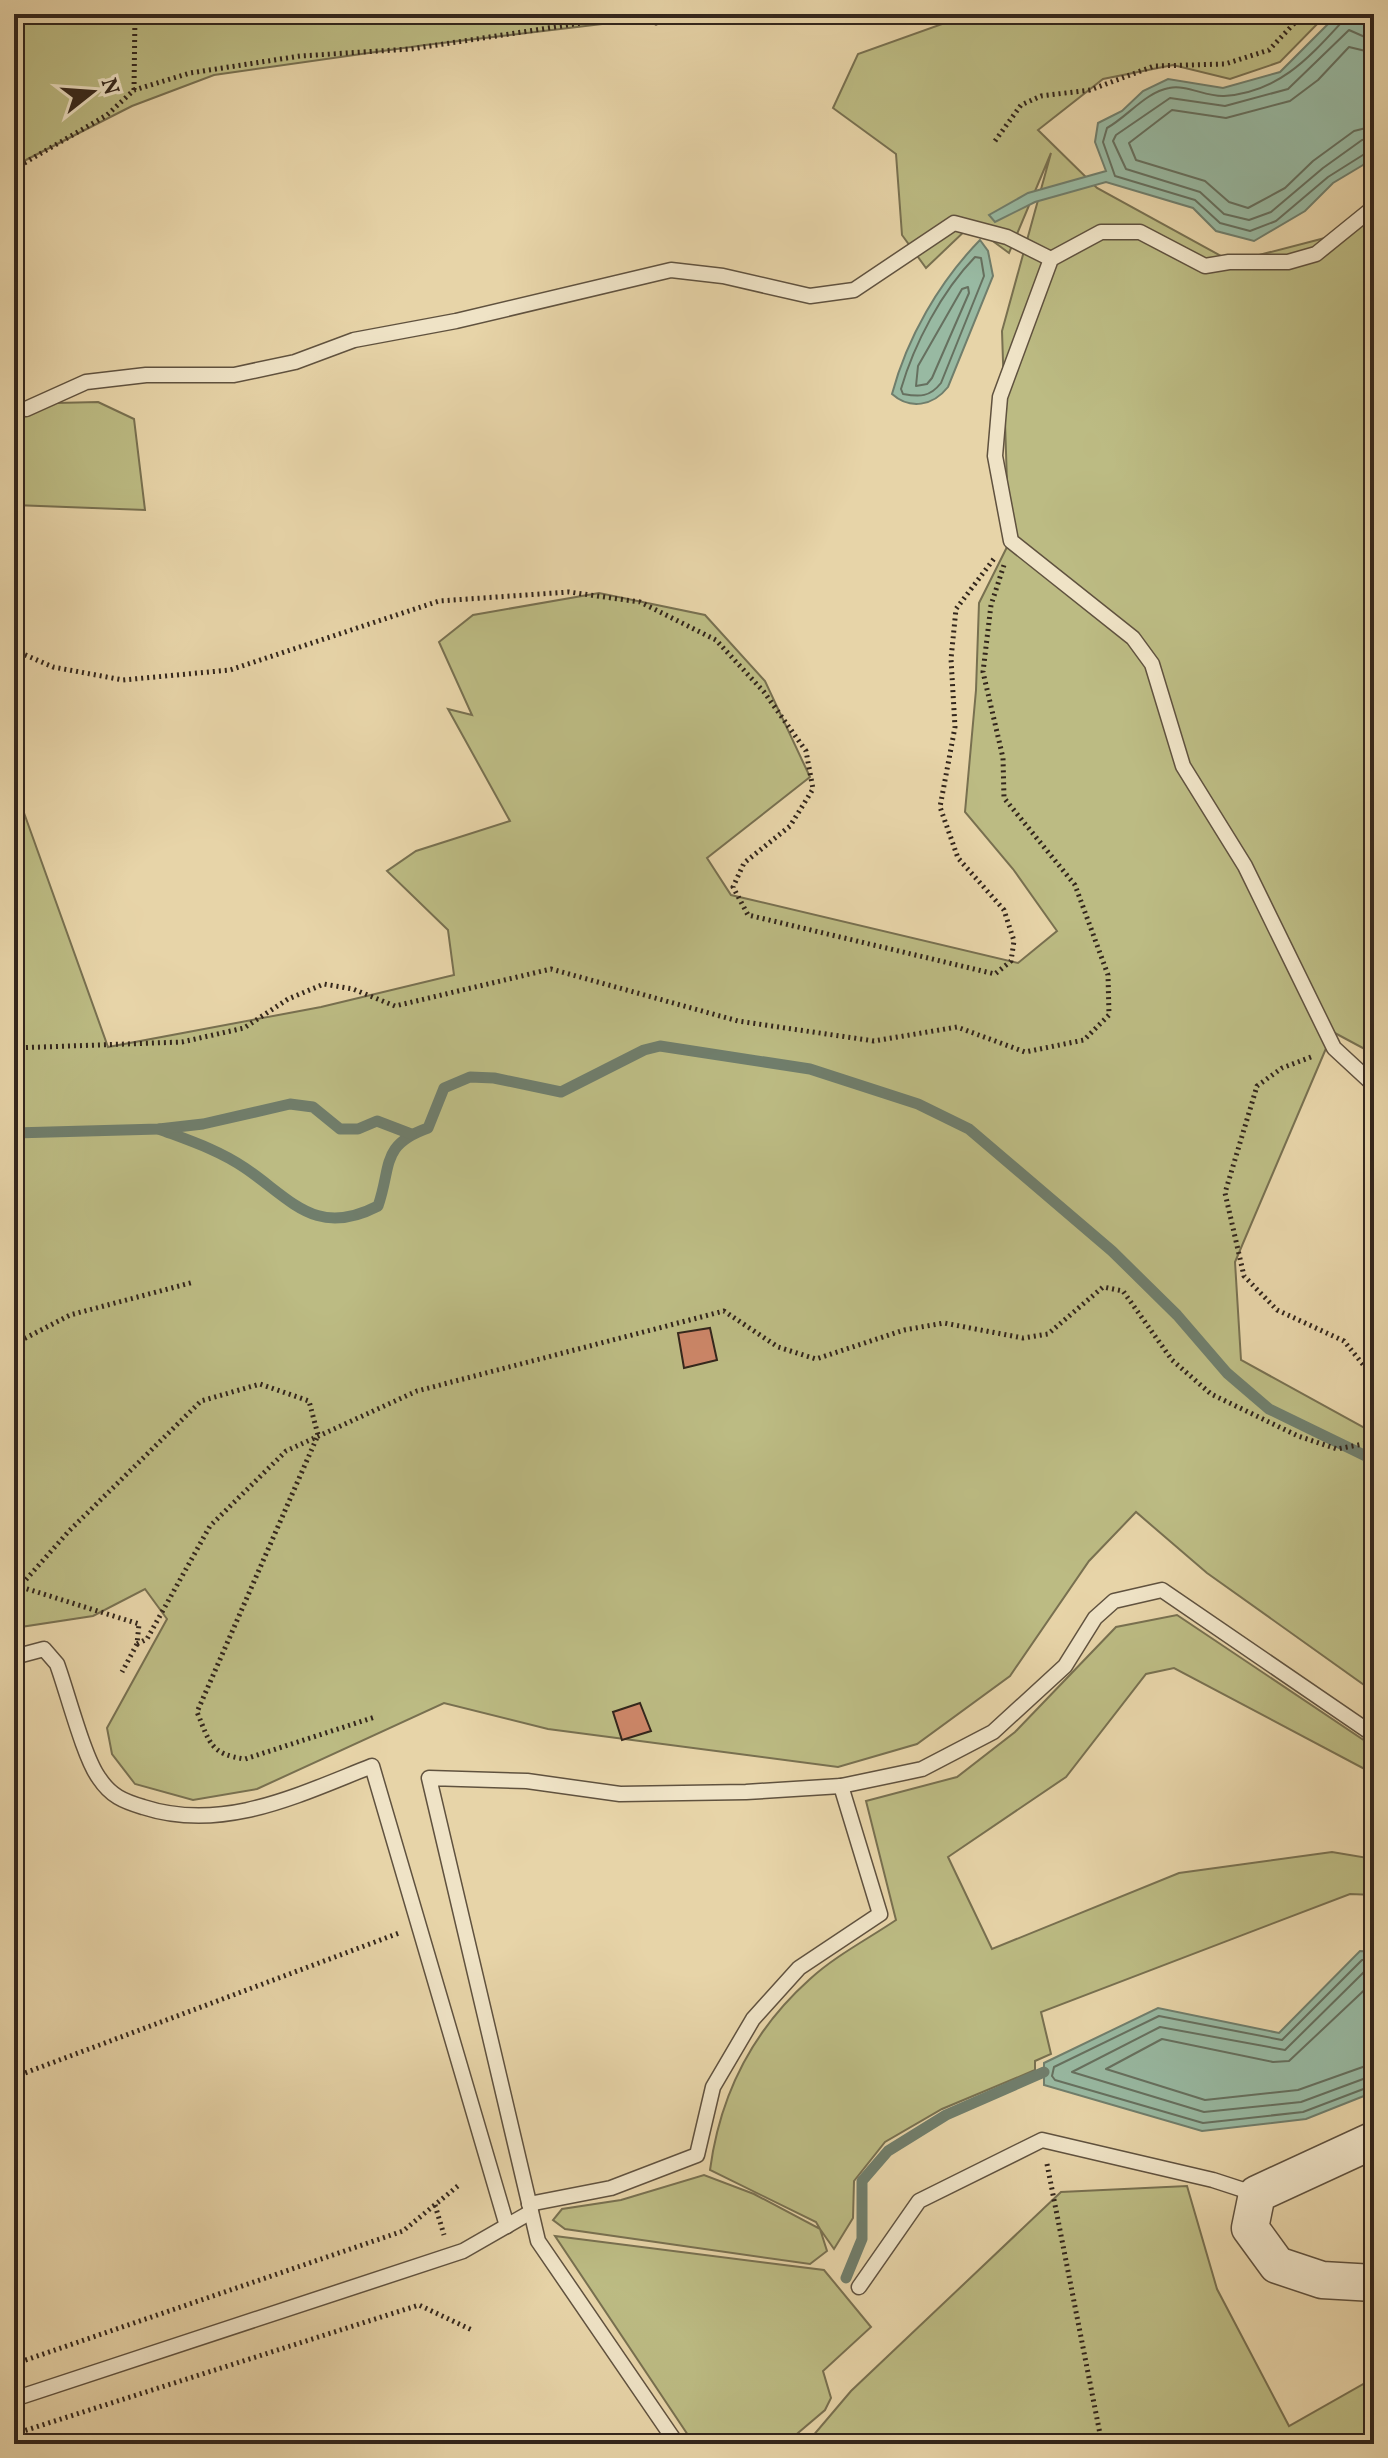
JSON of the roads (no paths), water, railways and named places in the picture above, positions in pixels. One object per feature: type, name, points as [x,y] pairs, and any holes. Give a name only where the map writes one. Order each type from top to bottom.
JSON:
[{"type":"street","points":[[1374,2140],[1257,2194],[1250,2228],[1277,2265],[1322,2280],[1374,2283]]},
{"type":"lane","points":[[1374,207],[1316,254],[1288,262],[1229,262],[1205,266],[1140,232],[1101,232],[1051,259],[1000,397],[995,456],[1011,541],[1133,638],[1152,664],[1183,766],[1245,866],[1334,1048],[1374,1085]]},
{"type":"lane","points":[[26,409],[86,382],[146,375],[234,375],[295,362],[354,340],[456,321],[671,270],[723,276],[810,296],[854,290],[954,223],[1007,237],[1051,259]]},
{"type":"lane","points":[[677,2444],[538,2241],[429,1778],[527,1781],[620,1794],[841,1786],[922,1769],[993,1732],[1065,1666],[1095,1618],[1114,1601],[1162,1590],[1374,1735]]},
{"type":"lane","points":[[14,1657],[44,1649],[57,1664],[97,1776],[115,1798],[160,1813],[213,1817],[271,1806],[372,1766],[507,2226]]},
{"type":"lane","points":[[14,2399],[463,2251],[507,2226],[530,2208],[611,2188],[697,2155],[713,2087],[753,2019],[799,1968],[880,1914],[841,1786]]},
{"type":"lane","points":[[859,2287],[919,2201],[1042,2140],[1213,2180],[1257,2194]]},
{"type":"water","points":[[1338,14],[1363,14],[1374,26],[1374,154],[1363,165],[1333,183],[1305,211],[1254,241],[1216,231],[1193,208],[1106,182],[1035,202],[995,222],[989,215],[1028,193],[1106,171],[1095,142],[1098,123],[1122,111],[1143,91],[1168,79],[1223,88],[1280,72]]},
{"type":"water","points":[[980,240],[988,251],[993,276],[948,387],[921,404],[899,399],[892,394],[898,373],[926,312],[951,274]]},
{"type":"water","points":[[1360,1951],[1374,1952],[1374,2092],[1306,2119],[1202,2131],[1044,2085],[1044,2063],[1158,2008],[1279,2033]]},
{"type":"waterway","points":[[159,1129],[235,1162],[306,1211],[338,1218],[378,1206],[390,1158],[395,1150],[402,1142],[428,1128],[444,1088],[470,1077],[494,1078],[561,1092],[644,1050],[660,1046],[810,1069],[918,1104],[969,1129],[1112,1251],[1177,1315],[1227,1373],[1269,1409],[1374,1460]]},
{"type":"waterway","points":[[14,1133],[159,1129],[203,1124],[290,1104],[313,1107],[340,1129],[358,1129],[377,1121],[411,1134]]},
{"type":"waterway","points":[[846,2278],[862,2239],[862,2181],[888,2151],[946,2115],[1044,2072]]}]
